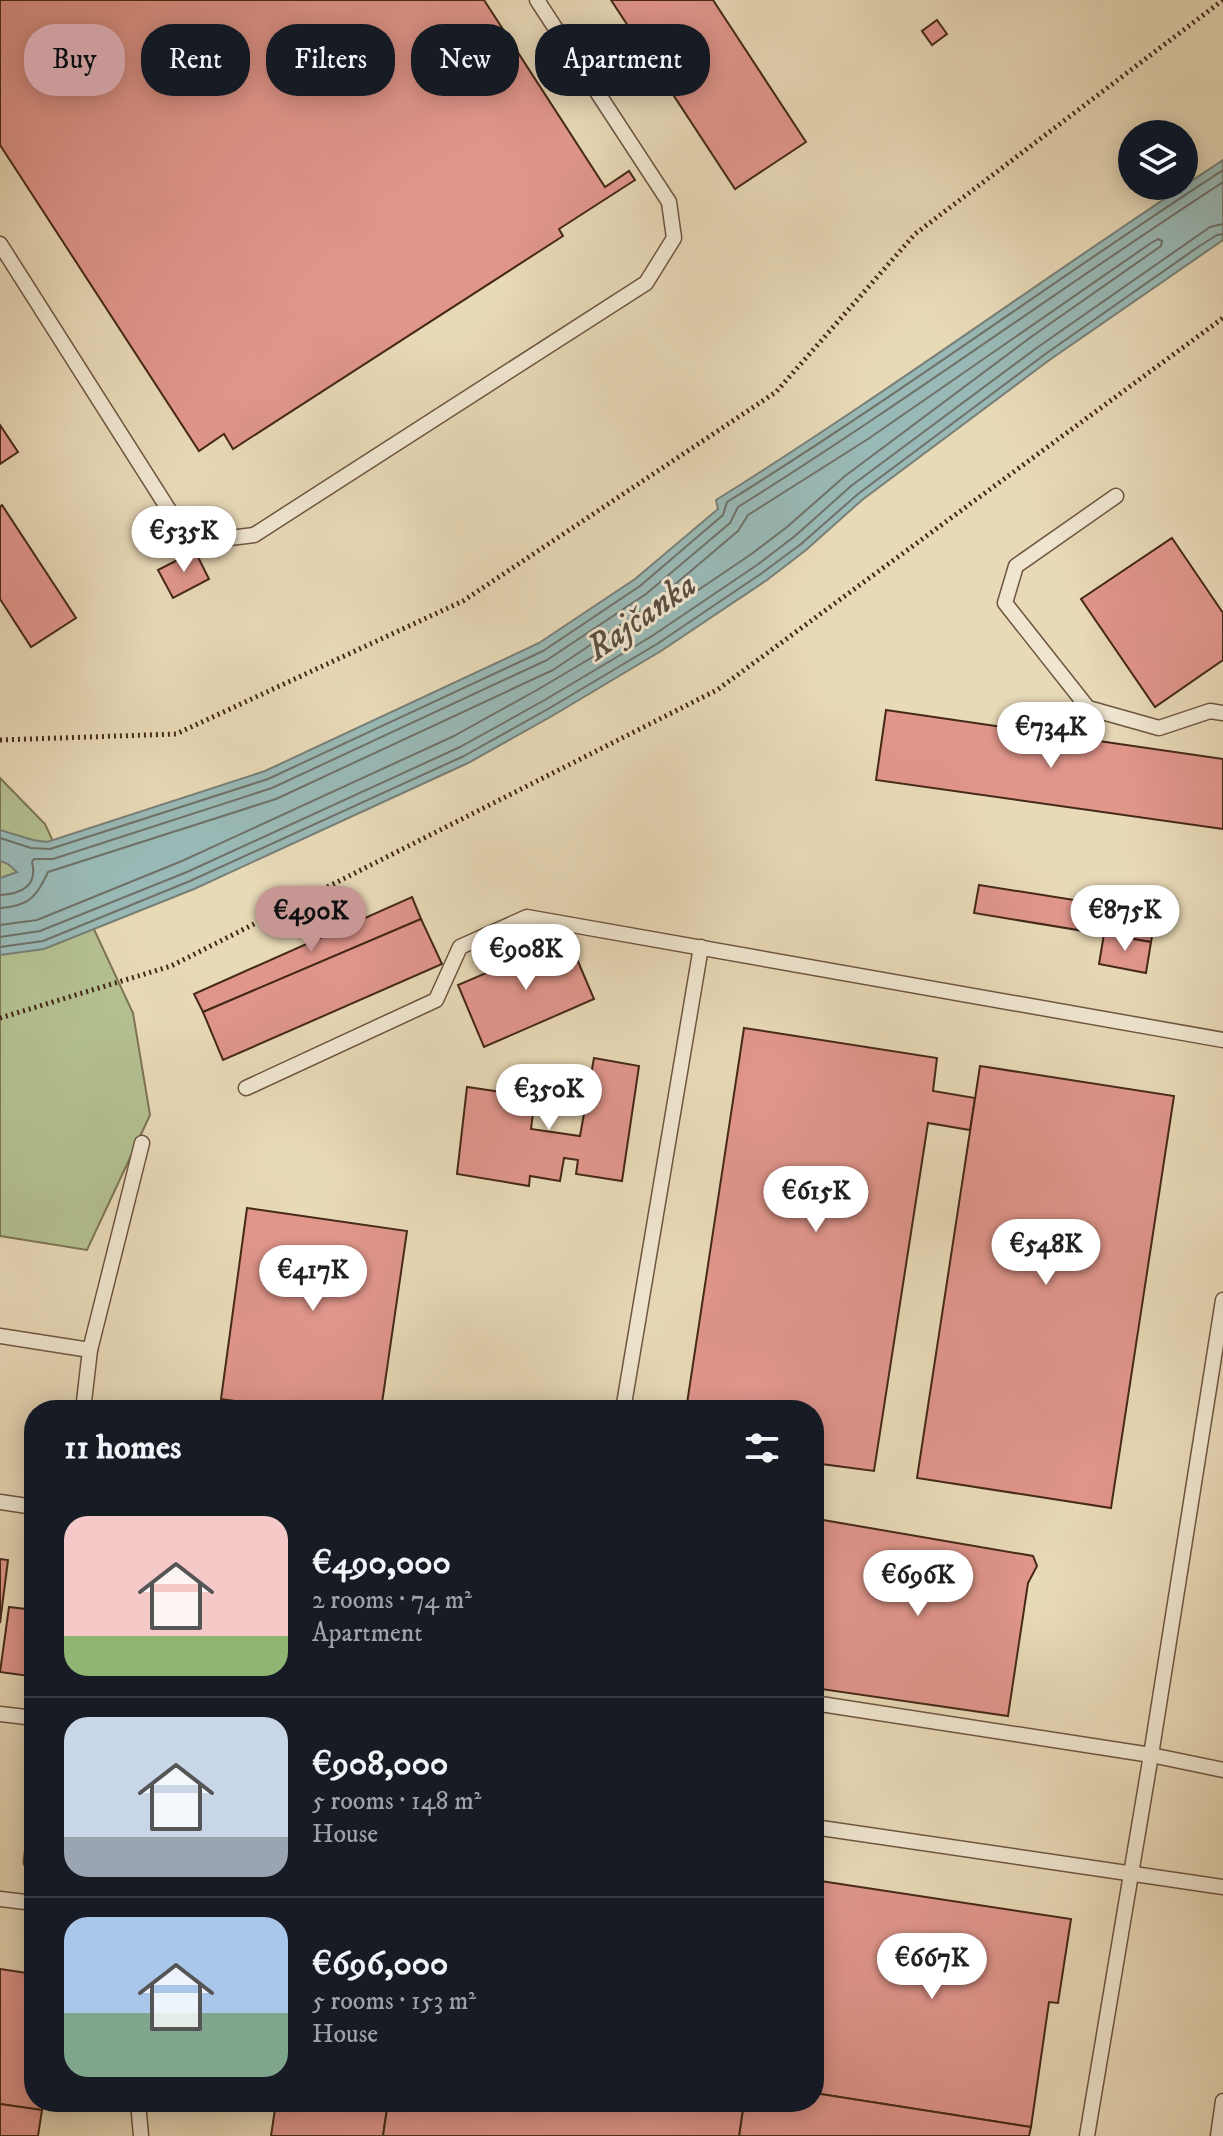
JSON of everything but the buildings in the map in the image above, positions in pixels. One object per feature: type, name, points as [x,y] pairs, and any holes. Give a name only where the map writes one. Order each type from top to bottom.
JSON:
[{"type":"lane","points":[[0,244],[174,518],[214,540],[254,535],[646,283],[674,238],[669,202],[537,0]]},
{"type":"lane","points":[[1116,496],[1016,566],[1005,603],[1088,708],[1159,728],[1210,711],[1223,713]]},
{"type":"lane","points":[[246,1088],[436,1000],[460,947],[527,917],[1223,1040]]},
{"type":"lane","points":[[625,1400],[701,947]]},
{"type":"lane","points":[[84,1400],[90,1350],[142,1143]]},
{"type":"lane","points":[[1087,2136],[1223,1300]]},
{"type":"lane","points":[[0,1336],[90,1350]]},
{"type":"lane","points":[[0,1502],[24,1506]]},
{"type":"lane","points":[[824,1705],[1151,1755],[1223,1770]]},
{"type":"lane","points":[[0,1714],[24,1717]]},
{"type":"lane","points":[[824,1828],[1223,1887]]},
{"type":"lane","points":[[0,1899],[24,1902]]},
{"type":"lane","points":[[1218,2136],[1223,2101]]},
{"type":"lane","points":[[139,2112],[141,2136]]},
{"type":"path","points":[[0,740],[176,734],[463,601],[776,392],[915,234],[1223,0]]},
{"type":"path","points":[[0,1018],[171,966],[717,690],[1223,318]]},
{"type":"green space","points":[[0,778],[45,824],[133,1013],[150,1115],[87,1250],[0,1236]]},
{"type":"water","name":"Rajčanka","points":[[1223,160],[1223,240],[1048,361],[862,500],[767,580],[661,651],[468,763],[194,889],[44,949],[0,955],[0,878],[17,872],[0,861],[0,830],[47,842],[265,771],[539,643],[635,579],[718,509],[716,500],[1163,200],[1198,200],[1198,177]]}]
